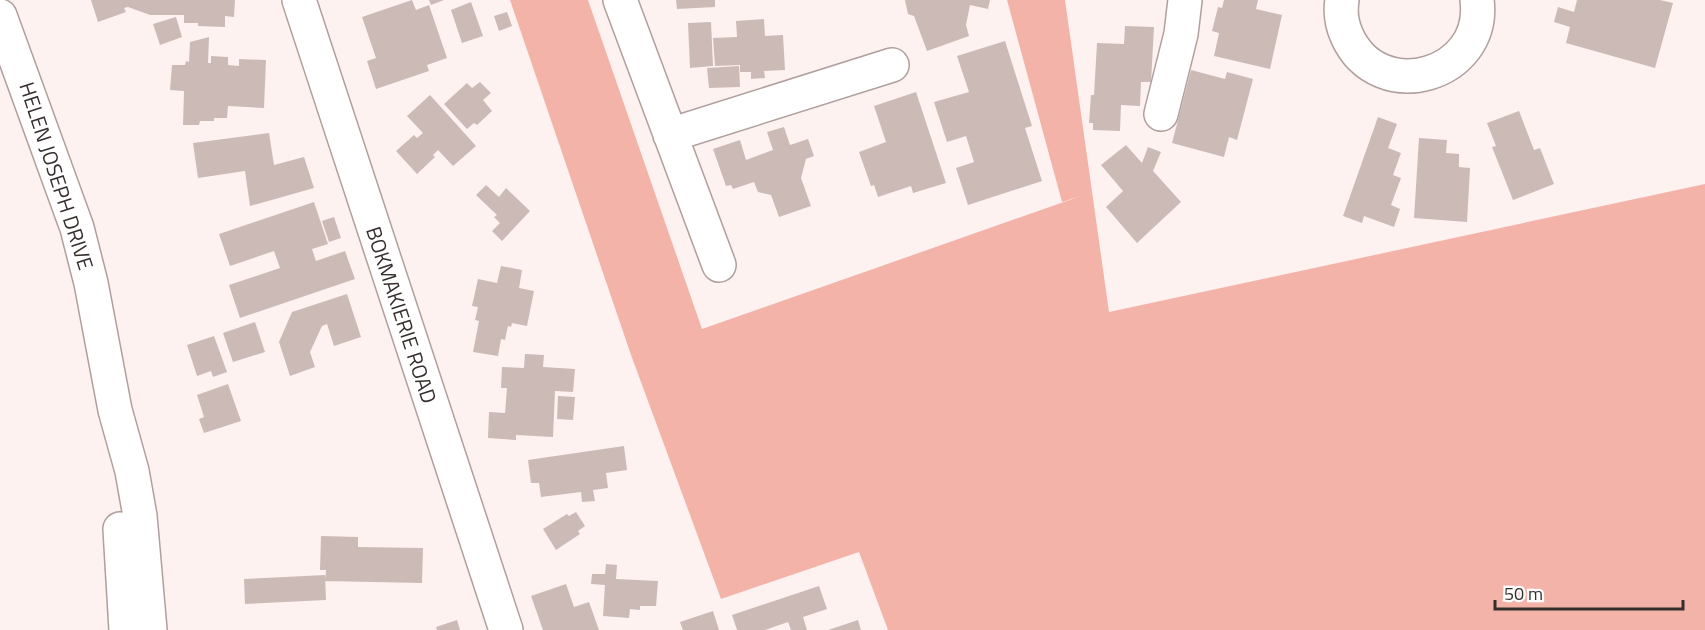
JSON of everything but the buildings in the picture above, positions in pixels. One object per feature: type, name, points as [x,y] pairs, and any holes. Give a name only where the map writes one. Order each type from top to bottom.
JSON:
[{"type":"street","name":"BOKMAKIERIE ROAD","points":[[298,0],[506,630]]},
{"type":"street","points":[[620,0],[719,265]]},
{"type":"street","points":[[1161,114],[1181,34],[1185,0]]},
{"type":"street","points":[[1342,0],[1343,26],[1352,46],[1367,63],[1387,74],[1410,77],[1432,73],[1452,63],[1467,46],[1476,25],[1477,0]]},
{"type":"street","name":"HELEN JOSEPH DRIVE","points":[[0,16],[77,228],[101,327],[115,410],[132,471],[140,516],[150,630]]},
{"type":"street","points":[[670,135],[892,65]]},
{"type":"street","name":"HELEN JOSEPH DRIVE","points":[[115,410],[115,473],[126,630]]},
{"type":"shaded area","points":[[510,0],[588,0],[702,329],[1081,196],[1062,202],[1007,0],[1065,0],[1109,312],[1705,184],[1705,630],[888,630],[859,552],[721,599],[631,355]]}]
